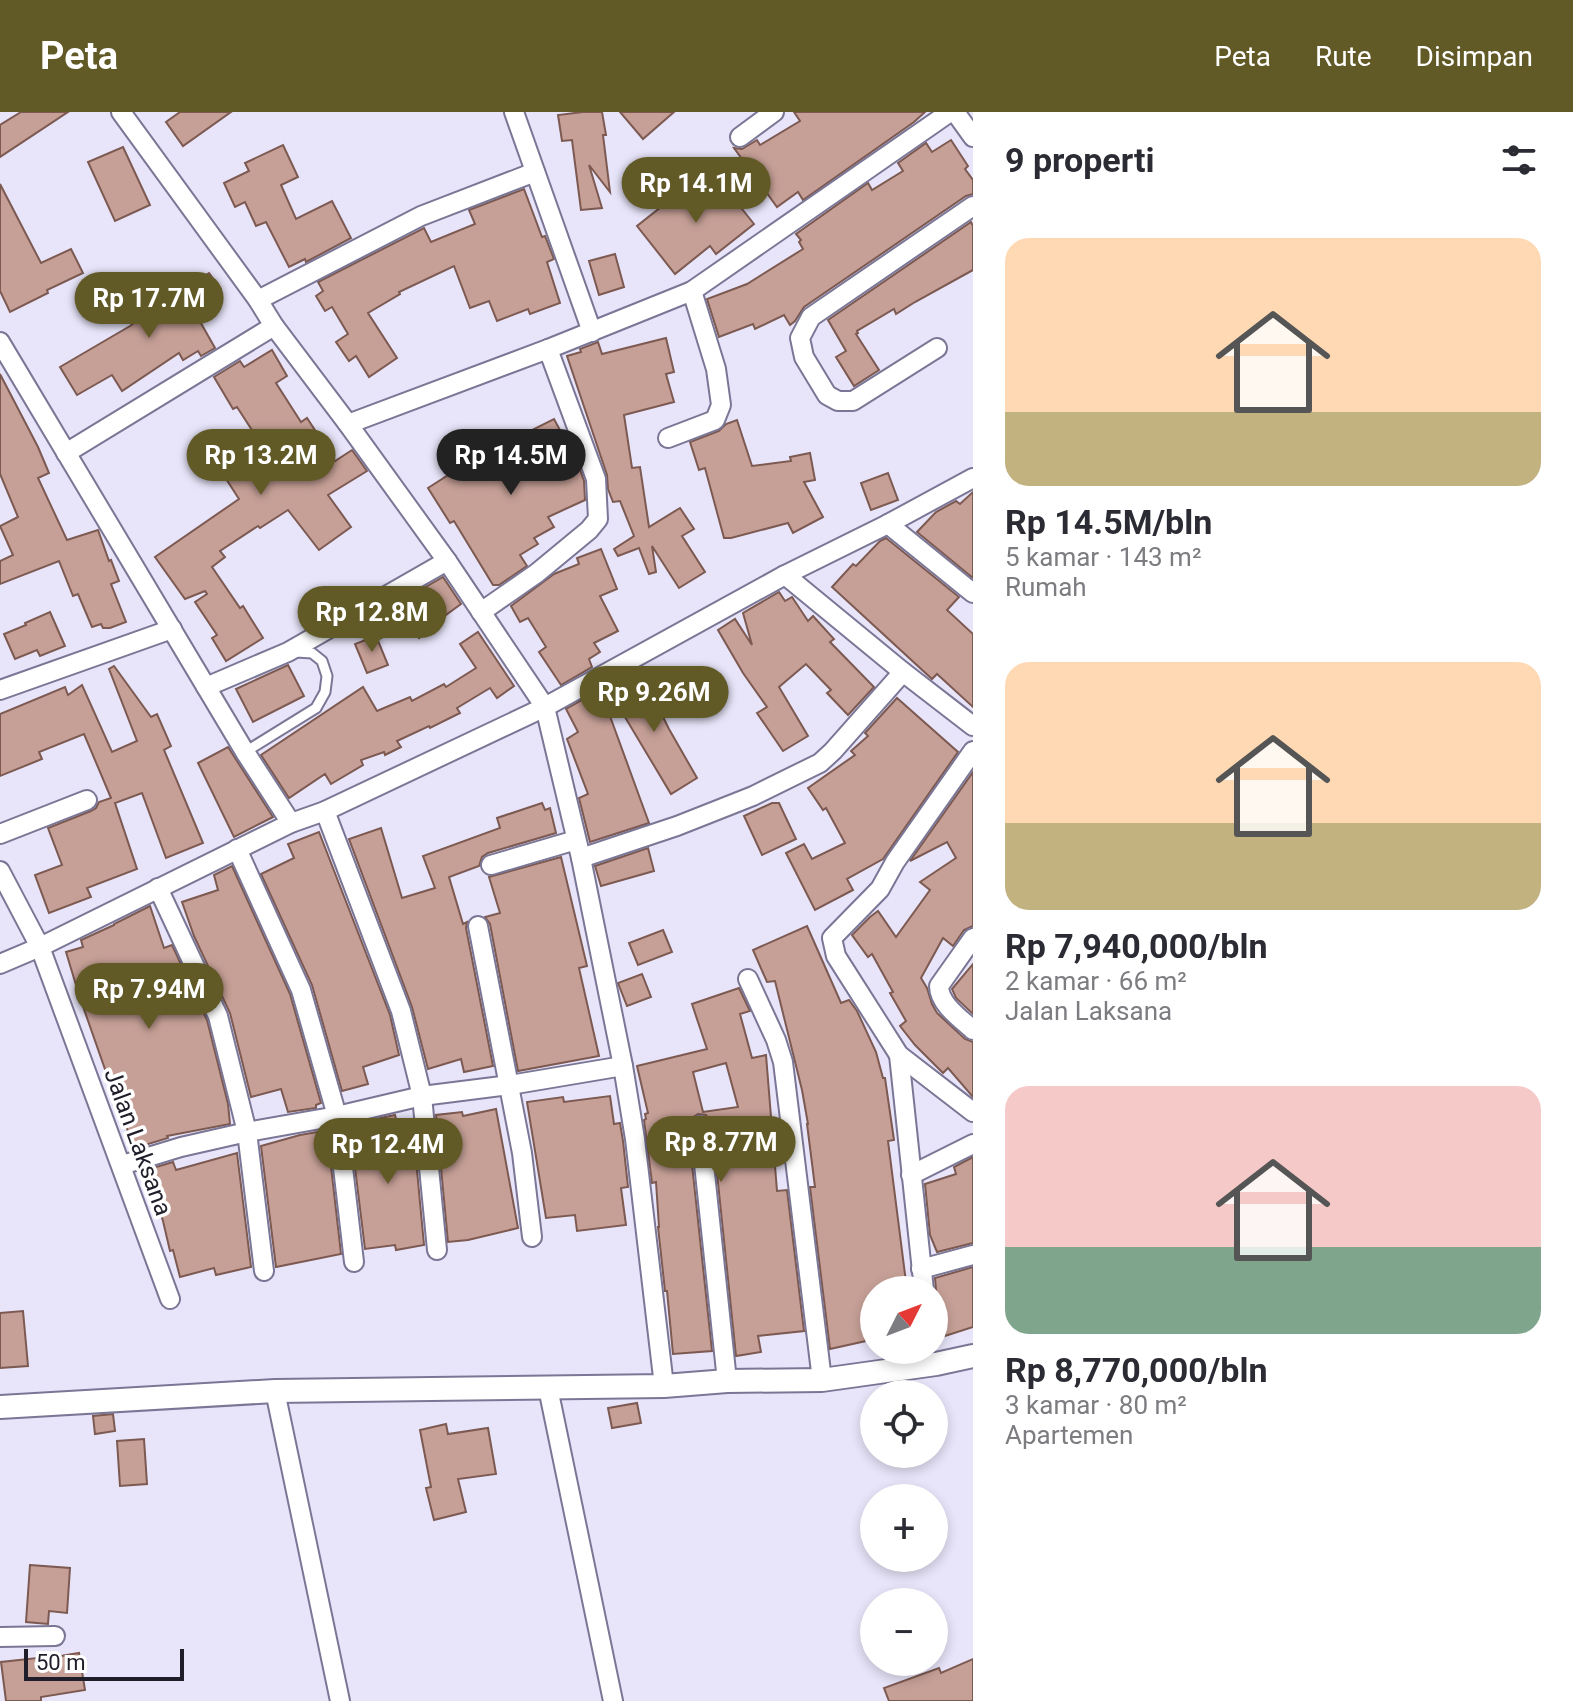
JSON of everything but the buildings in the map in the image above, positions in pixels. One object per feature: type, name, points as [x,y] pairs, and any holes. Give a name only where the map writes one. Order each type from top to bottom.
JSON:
[{"type":"street","points":[[514,112],[592,332]]},
{"type":"street","points":[[740,137],[774,112]]},
{"type":"street","points":[[348,424],[692,291],[953,112],[973,137]]},
{"type":"street","points":[[130,115],[274,326],[447,561],[545,707],[579,849],[623,1066],[635,1139],[664,1386]]},
{"type":"street","points":[[258,300],[421,216],[535,172]]},
{"type":"street","points":[[937,348],[853,401],[838,401],[827,395],[804,357],[800,338],[811,317],[973,206]]},
{"type":"street","points":[[668,438],[715,420],[721,405],[716,369],[692,291]]},
{"type":"street","points":[[66,453],[274,326]]},
{"type":"street","points":[[0,342],[245,752],[291,823]]},
{"type":"street","points":[[481,612],[537,573],[598,519],[596,479],[548,349]]},
{"type":"street","points":[[0,964],[291,823],[325,811],[545,707],[785,575],[973,478]]},
{"type":"street","points":[[888,524],[973,593]]},
{"type":"street","points":[[206,687],[288,652],[447,561]]},
{"type":"street","points":[[785,575],[973,725]]},
{"type":"street","points":[[0,690],[172,629]]},
{"type":"street","points":[[491,865],[677,826],[753,796],[820,763],[903,672]]},
{"type":"street","points":[[973,751],[895,862],[880,889],[832,938],[836,956],[899,1055],[973,1112]]},
{"type":"street","points":[[0,834],[87,800]]},
{"type":"street","points":[[325,811],[401,1011],[422,1096],[437,1250]]},
{"type":"street","points":[[237,849],[301,990],[337,1116],[354,1262]]},
{"type":"street","name":"Jalan Laksana","points":[[0,871],[40,947],[170,1299]]},
{"type":"street","points":[[158,888],[218,1016],[247,1132],[264,1271]]},
{"type":"street","points":[[478,926],[522,1153],[532,1237]]},
{"type":"street","points":[[973,938],[939,986],[943,999],[973,1030]]},
{"type":"street","points":[[748,979],[783,1062],[822,1380]]},
{"type":"street","points":[[899,1055],[922,1276]]},
{"type":"street","points":[[122,1165],[181,1147],[422,1096],[623,1066]]},
{"type":"street","points":[[700,1126],[727,1381]]},
{"type":"street","points":[[911,1175],[973,1144]]},
{"type":"street","points":[[921,1269],[973,1255]]},
{"type":"street","points":[[948,1357],[973,1356]]},
{"type":"street","points":[[0,1407],[275,1391],[664,1386],[727,1381],[822,1380],[900,1364]]},
{"type":"street","points":[[548,1388],[613,1701]]},
{"type":"street","points":[[275,1391],[340,1701]]},
{"type":"street","points":[[0,1637],[55,1636]]},
{"type":"lane","points":[[245,752],[316,708],[325,692],[327,676],[322,661],[312,653],[288,652]]}]
